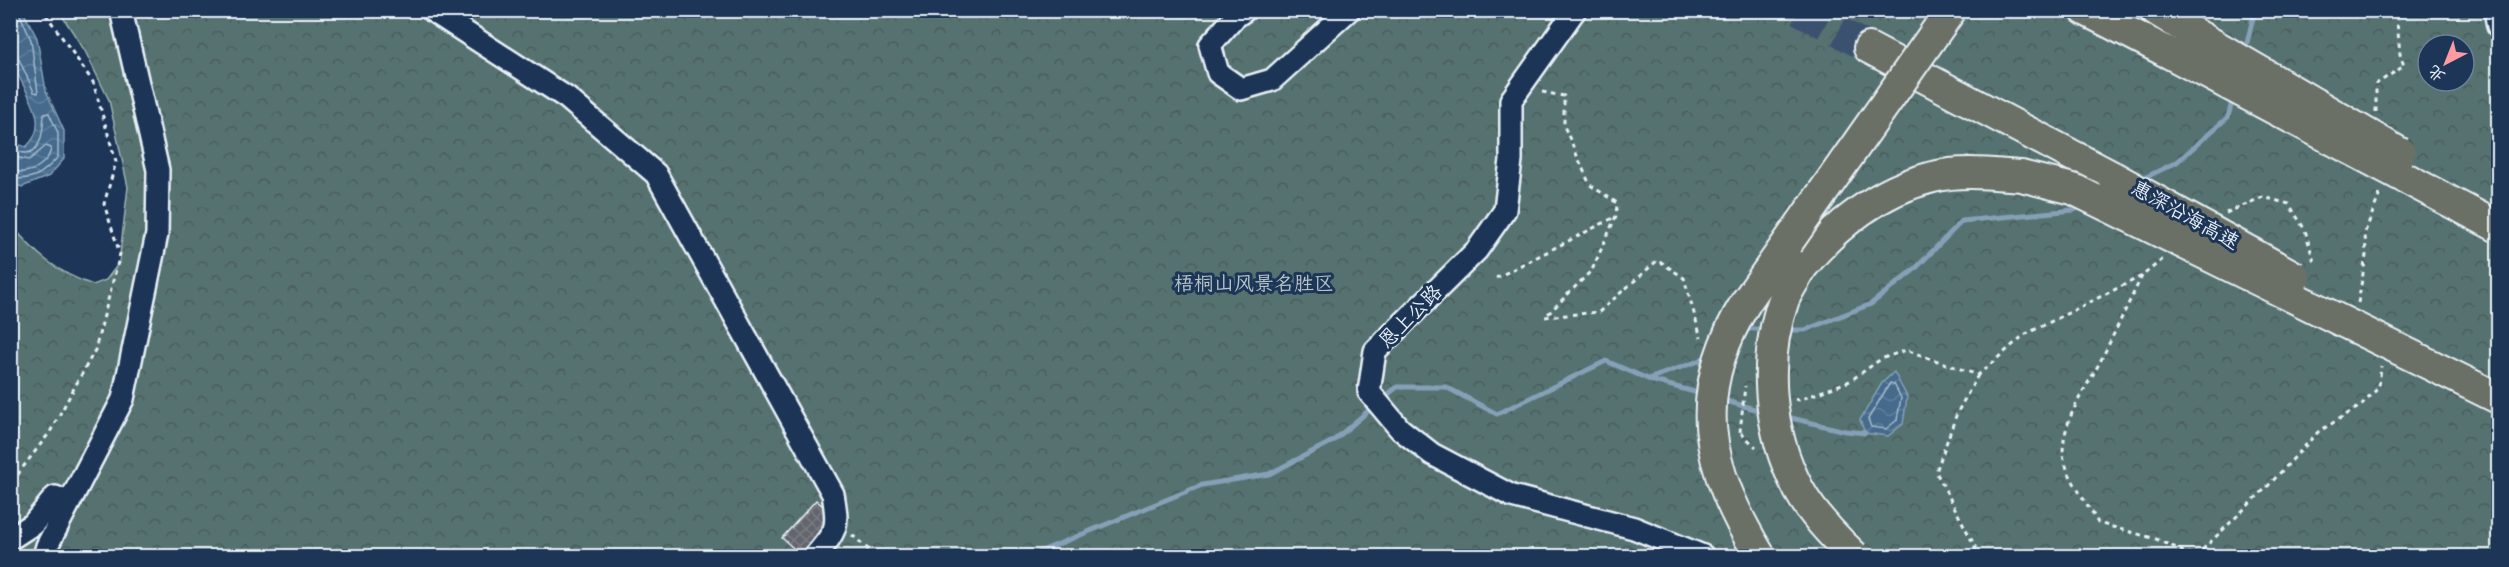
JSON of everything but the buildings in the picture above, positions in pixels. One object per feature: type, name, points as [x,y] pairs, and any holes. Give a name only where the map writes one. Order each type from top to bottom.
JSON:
[{"type":"highway","points":[[1760,556],[1729,500],[1719,472],[1713,443],[1709,413],[1712,383],[1719,352],[1746,302],[1951,10]]},
{"type":"highway","points":[[2085,10],[2499,227]]},
{"type":"highway","points":[[2156,10],[2499,211]]},
{"type":"highway","name":"惠深沿海高速","points":[[1869,48],[2113,177],[2499,389]]},
{"type":"highway","points":[[1854,556],[1823,524],[1799,491],[1785,459],[1773,408],[1770,360],[1775,331],[1785,298],[1802,267],[1820,243],[1852,217],[1887,194],[1934,176],[1986,173],[2021,176],[2073,189],[2499,398]]},
{"type":"street","points":[[44,556],[69,502],[123,399],[157,234],[158,170],[121,10]]},
{"type":"street","points":[[431,10],[567,98],[656,174],[833,494],[838,522],[832,535],[815,556]]},
{"type":"street","points":[[1245,10],[1210,45],[1218,72],[1241,89],[1272,80],[1349,10]]},
{"type":"street","name":"恩上公路","points":[[1575,10],[1511,100],[1511,160],[1505,210],[1477,250],[1376,351],[1368,392],[1400,429],[1432,454],[1512,496],[1634,528],[1703,556]]},
{"type":"street","points":[[2495,10],[2499,26]]},
{"type":"street","points":[[10,537],[33,524],[55,497],[69,502]]},
{"type":"path","points":[[10,491],[20,471],[51,432],[95,350],[120,254],[104,204],[116,162],[93,82],[43,10]]},
{"type":"path","points":[[2376,119],[2376,84],[2404,66],[2400,54],[2396,10]]},
{"type":"path","points":[[1540,92],[1564,96],[1564,126],[1590,185],[1617,203],[1616,216],[1592,270],[1545,317],[1599,312],[1658,260],[1684,278],[1702,344]]},
{"type":"path","points":[[2358,309],[2366,256],[2365,232],[2381,191]]},
{"type":"path","points":[[2224,213],[2263,197],[2289,204],[2305,230],[2316,267]]},
{"type":"path","points":[[1496,278],[1616,216]]},
{"type":"path","points":[[1980,556],[1936,472],[1957,413],[1978,375],[2024,335],[2142,276],[2169,254]]},
{"type":"path","points":[[2142,276],[2099,363],[2080,393],[2068,424],[2063,454],[2069,476],[2098,523],[2156,539],[2195,556],[2268,486],[2318,432],[2362,405],[2379,387],[2382,357]]},
{"type":"path","points":[[1788,398],[1799,400],[1850,381],[1881,358],[1906,350],[1978,375]]},
{"type":"path","points":[[1740,432],[1746,386]]},
{"type":"path","points":[[838,522],[876,556]]},
{"type":"green space","name":"梧桐山风景名胜区","points":[[59,11],[2498,11],[2498,556],[11,556],[10,223],[37,253],[57,268],[93,285],[106,280],[119,263],[128,187],[109,100],[85,51]]},
{"type":"water","points":[[11,10],[23,11],[37,38],[46,91],[64,131],[64,159],[49,176],[22,187],[11,183],[11,142],[26,147],[34,136],[37,125],[32,101],[13,65],[10,53]]},
{"type":"water","points":[[1894,372],[1907,397],[1903,424],[1888,436],[1865,433],[1860,420],[1882,383]]},
{"type":"waterway","points":[[2245,51],[2255,10]]},
{"type":"waterway","points":[[2140,180],[2177,162],[2228,117],[2233,98]]},
{"type":"waterway","points":[[1785,330],[1805,330],[1871,304],[1915,269],[1962,221],[2074,210],[2082,206]]},
{"type":"waterway","points":[[1744,332],[1749,329],[1767,329]]},
{"type":"waterway","points":[[1381,400],[1397,387],[1446,387],[1497,414],[1606,361],[1648,379],[1699,361],[1708,355]]},
{"type":"waterway","points":[[1650,380],[1702,394]]},
{"type":"waterway","points":[[1719,399],[1765,412]]},
{"type":"waterway","points":[[1039,552],[1202,485],[1269,474],[1333,441],[1374,406]]},
{"type":"waterway","points":[[1783,416],[1845,431],[1865,433]]},
{"type":"tunnel","points":[[1799,10],[1869,48]]}]
